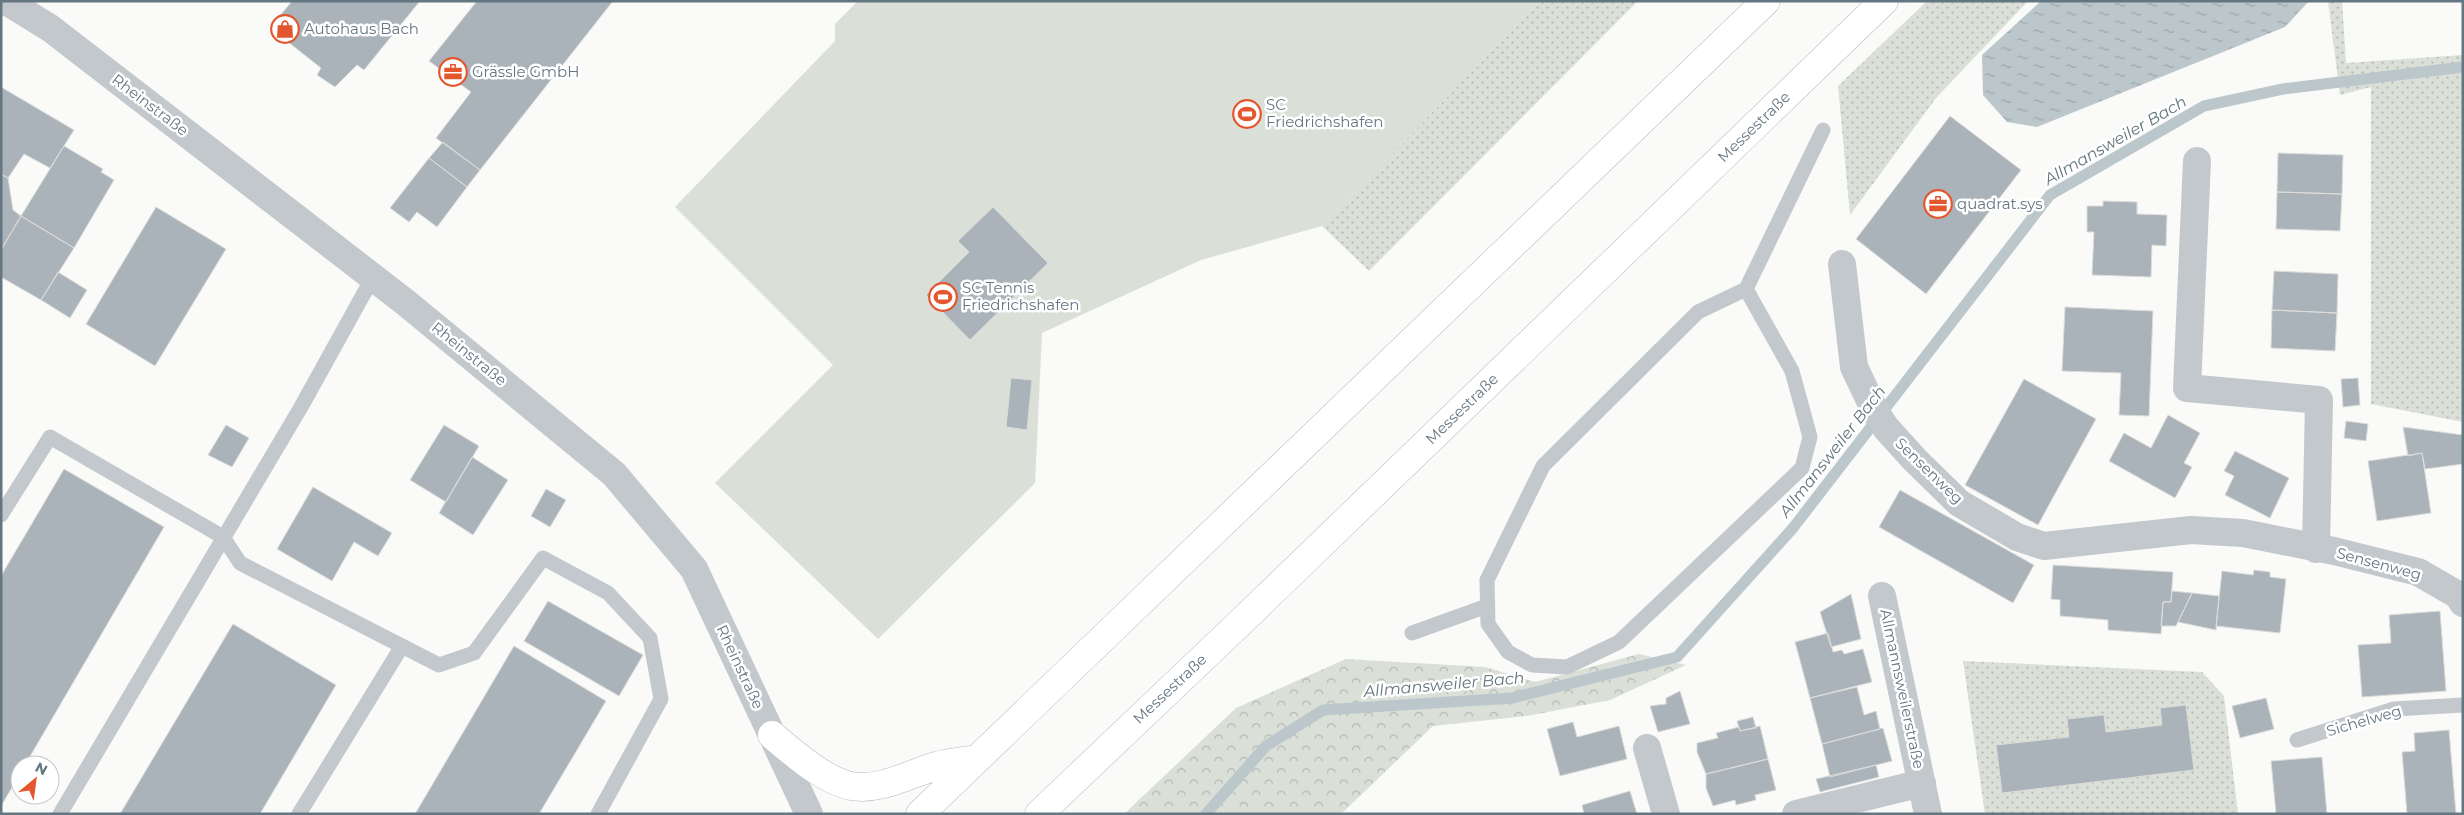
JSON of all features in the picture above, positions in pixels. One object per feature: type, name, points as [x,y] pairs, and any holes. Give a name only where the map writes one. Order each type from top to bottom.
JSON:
[{"type":"street","name":"Rheinstraße","points":[[6,1],[50,28],[373,277],[508,385],[614,474],[694,568],[809,814]]},
{"type":"street","points":[[920,814],[1766,1]]},
{"type":"street","name":"Messestraße","points":[[1039,814],[1884,1]]},
{"type":"street","name":"Sensenweg","points":[[2197,161],[2187,388],[2319,400],[2316,549]]},
{"type":"street","name":"Sensenweg","points":[[1842,264],[1854,367],[1881,419],[1915,460],[1959,503],[2017,537],[2044,546],[2191,530],[2243,533],[2418,572],[2458,595],[2463,603]]},
{"type":"street","name":"Allmannsweilerstraße","points":[[1882,596],[1928,814]]},
{"type":"street","points":[[772,735],[799,757],[839,782],[852,786],[871,786],[898,781],[937,766],[977,759]]},
{"type":"street","points":[[1647,748],[1666,814]]},
{"type":"street","name":"Allmannsweilerstraße","points":[[1796,814],[1922,782]]},
{"type":"lane","points":[[1746,289],[1792,370],[1810,437],[1802,468],[1619,642],[1567,667],[1532,665],[1508,652],[1488,624],[1487,580],[1543,466],[1698,312],[1746,289],[1823,130]]},
{"type":"lane","points":[[60,814],[301,406],[373,277]]},
{"type":"lane","points":[[1,515],[50,437],[223,537],[240,563],[440,665],[474,653],[544,558],[608,593],[650,638],[661,698],[598,814]]},
{"type":"lane","points":[[1412,633],[1488,606]]},
{"type":"lane","points":[[299,814],[402,646]]},
{"type":"lane","name":"Sichelweg","points":[[2297,740],[2394,710],[2463,705]]},
{"type":"green space","name":"SC Tennis Friedrichshafen","points":[[858,1],[1540,1],[1322,226],[1201,260],[1042,333],[1035,483],[878,639],[715,483],[833,365],[675,207],[835,41],[835,24]]},
{"type":"green space","points":[[1540,1],[1638,1],[1369,271],[1322,226]]},
{"type":"green space","points":[[1927,1],[2028,1],[1936,98],[1850,215],[1838,86]]},
{"type":"green space","points":[[2328,1],[2342,1],[2346,63],[2463,55],[2463,422],[2371,404],[2371,87],[2340,95]]},
{"type":"green space","points":[[1639,654],[1686,665],[1610,700],[1527,716],[1433,726],[1341,814],[1124,814],[1236,708],[1346,659],[1485,667],[1535,682]]},
{"type":"green space","points":[[1963,661],[2202,672],[2224,696],[2238,814],[1985,814]]},
{"type":"water","points":[[2041,1],[2309,1],[2285,27],[2037,127],[2007,122],[1983,95],[1982,55]]},
{"type":"building","points":[[292,1],[420,1],[364,70],[357,65],[335,87],[317,75],[321,68],[283,38],[279,17]]},
{"type":"building","points":[[477,1],[613,1],[480,170],[436,138],[471,92],[429,61]]},
{"type":"building","points":[[1,87],[74,130],[50,168],[24,154],[8,178],[1,174]]},
{"type":"building","name":"quadrat.sys","points":[[1950,116],[2021,170],[1926,294],[1856,239]]},
{"type":"building","points":[[443,142],[480,170],[467,187],[429,158]]},
{"type":"building","points":[[64,146],[103,169],[101,172],[114,180],[74,248],[21,216]]},
{"type":"building","points":[[2278,153],[2343,155],[2342,194],[2277,192]]},
{"type":"building","points":[[429,158],[467,187],[437,227],[417,212],[409,222],[390,208]]},
{"type":"building","points":[[1,174],[8,178],[13,210],[21,216],[1,250]]},
{"type":"building","points":[[2277,192],[2342,194],[2340,231],[2276,229]]},
{"type":"building","points":[[2103,201],[2137,202],[2137,214],[2167,215],[2166,246],[2152,245],[2151,277],[2092,275],[2094,232],[2087,232],[2087,206],[2103,206]]},
{"type":"building","points":[[156,207],[226,249],[155,366],[86,324]]},
{"type":"building","points":[[993,207],[1048,263],[970,340],[926,295],[969,252],[958,241]]},
{"type":"building","points":[[21,216],[74,248],[41,300],[1,277],[1,250]]},
{"type":"building","points":[[2274,271],[2338,274],[2337,313],[2272,310]]},
{"type":"building","points":[[58,272],[87,290],[70,318],[41,300]]},
{"type":"building","points":[[2065,307],[2153,311],[2149,416],[2119,415],[2121,373],[2062,371]]},
{"type":"building","points":[[2272,310],[2337,313],[2335,351],[2271,348]]},
{"type":"building","points":[[1011,378],[1032,380],[1027,430],[1006,427]]},
{"type":"building","points":[[2358,378],[2360,405],[2343,407],[2341,379]]},
{"type":"building","points":[[2024,379],[2096,419],[2038,525],[1965,485]]},
{"type":"building","points":[[2168,415],[2200,433],[2184,463],[2192,467],[2175,498],[2109,461],[2124,433],[2151,448]]},
{"type":"building","points":[[2346,421],[2368,424],[2366,441],[2344,438]]},
{"type":"building","points":[[226,425],[249,438],[232,467],[208,455]]},
{"type":"building","points":[[444,425],[479,446],[446,502],[410,480]]},
{"type":"building","points":[[2403,427],[2463,435],[2463,464],[2425,469],[2422,453],[2408,456]]},
{"type":"building","points":[[2235,451],[2289,478],[2270,518],[2225,495],[2234,476],[2224,471]]},
{"type":"building","points":[[2422,453],[2431,513],[2377,521],[2368,461]]},
{"type":"building","points":[[472,457],[508,480],[473,535],[439,513]]},
{"type":"building","points":[[64,469],[164,527],[31,755],[10,755],[10,791],[1,806],[1,576]]},
{"type":"building","points":[[313,487],[392,533],[378,556],[354,542],[332,581],[277,549]]},
{"type":"building","points":[[546,489],[566,500],[550,527],[531,516]]},
{"type":"building","points":[[1900,490],[2034,565],[2013,603],[1879,527]]},
{"type":"building","points":[[2053,565],[2173,572],[2171,602],[2163,602],[2161,634],[2108,630],[2108,620],[2060,616],[2060,600],[2051,599]]},
{"type":"building","points":[[2254,570],[2270,572],[2270,577],[2286,579],[2280,633],[2216,626],[2222,571],[2253,575]]},
{"type":"building","points":[[2172,591],[2192,593],[2176,626],[2161,626],[2163,602],[2171,602]]},
{"type":"building","points":[[2192,593],[2219,596],[2216,630],[2178,622]]},
{"type":"building","points":[[1851,594],[1861,639],[1831,647],[1820,612]]},
{"type":"building","points":[[548,601],[643,655],[619,696],[524,641]]},
{"type":"building","points":[[2440,611],[2446,691],[2362,697],[2358,645],[2391,643],[2389,615]]},
{"type":"building","points":[[233,624],[336,685],[260,814],[120,814]]},
{"type":"building","points":[[1828,633],[1833,652],[1842,650],[1844,654],[1863,649],[1872,682],[1810,698],[1795,642]]},
{"type":"building","points":[[514,646],[606,701],[539,814],[415,814]]},
{"type":"building","points":[[1857,687],[1864,715],[1876,711],[1880,729],[1822,744],[1810,698]]},
{"type":"building","points":[[1680,691],[1690,724],[1658,732],[1650,706],[1666,704],[1666,698]]},
{"type":"building","points":[[2266,698],[2274,729],[2240,738],[2232,706]]},
{"type":"building","points":[[2186,705],[2194,770],[2002,793],[1996,745],[2069,737],[2067,719],[2104,715],[2106,732],[2162,725],[2160,708]]},
{"type":"building","points":[[1753,717],[1756,728],[1740,731],[1737,721]]},
{"type":"building","points":[[1573,722],[1577,737],[1619,726],[1627,759],[1560,776],[1547,729]]},
{"type":"building","points":[[1760,726],[1768,759],[1706,774],[1697,752],[1697,743],[1718,738],[1716,733],[1739,727],[1740,731]]},
{"type":"building","points":[[1883,728],[1892,761],[1830,777],[1822,744]]},
{"type":"building","points":[[2449,730],[2456,814],[2407,814],[2402,752],[2415,751],[2414,733]]},
{"type":"building","points":[[2322,757],[2327,814],[2276,814],[2271,761]]},
{"type":"building","points":[[1768,759],[1776,790],[1755,795],[1756,800],[1736,805],[1735,800],[1713,806],[1706,788],[1706,774]]},
{"type":"building","points":[[1876,765],[1879,777],[1820,792],[1816,779]]},
{"type":"building","points":[[1630,791],[1637,814],[1584,814],[1582,805]]},
{"type":"waterway","name":"Allmansweiler Bach","points":[[1206,814],[1266,746],[1323,710],[1512,698],[1677,657],[1793,528],[2050,195],[2204,106],[2283,89],[2463,67]]},
{"type":"place","name":"Autohaus Bach","points":[[285,29]]},
{"type":"place","name":"Grässle GmbH","points":[[453,72]]},
{"type":"place","name":"SC Friedrichshafen","points":[[1247,114]]},
{"type":"place","name":"quadrat.sys","points":[[1938,204]]},
{"type":"place","name":"SC Tennis Friedrichshafen","points":[[943,297]]}]
